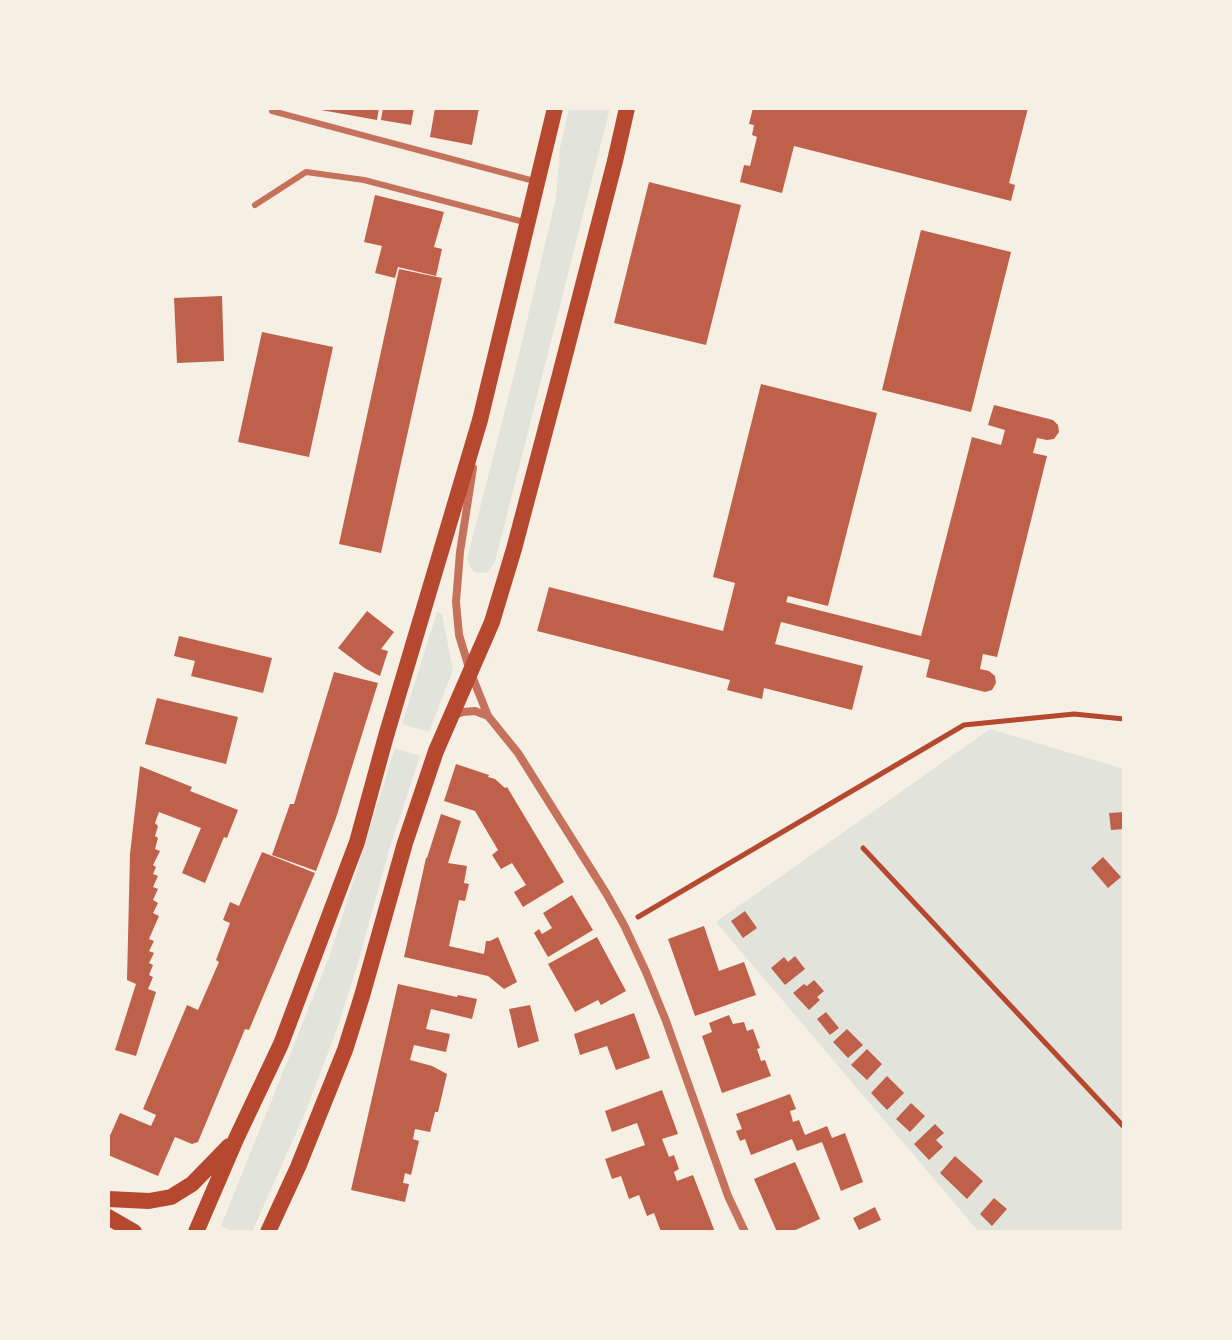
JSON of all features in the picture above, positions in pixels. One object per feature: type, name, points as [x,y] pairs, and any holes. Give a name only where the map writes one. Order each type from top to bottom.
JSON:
[{"type":"main road","points":[[196,1232],[281,1044],[357,842],[480,420],[555,108]]},
{"type":"main road","points":[[268,1232],[345,1050],[405,843],[436,751],[492,622],[514,549],[627,108]]},
{"type":"main road","points":[[108,1199],[149,1201],[171,1197],[192,1184],[236,1139]]},
{"type":"main road","points":[[108,1217],[134,1232]]},
{"type":"street","points":[[480,420],[460,552],[456,602],[459,635],[470,671],[488,716],[518,753],[624,925],[666,1021],[728,1196],[745,1232]]},
{"type":"street","points":[[450,717],[475,711],[488,716]]},
{"type":"lane","points":[[272,111],[537,182]]},
{"type":"lane","points":[[255,205],[306,172],[364,180],[528,223]]},
{"type":"path","points":[[624,925],[964,725],[1074,714],[1124,719]]},
{"type":"path","points":[[863,848],[1124,1127]]},
{"type":"shaded area","points":[[569,108],[610,108],[495,562],[488,572],[475,572],[467,559],[556,198],[560,148]]},
{"type":"shaded area","points":[[437,612],[442,614],[453,670],[429,732],[402,724]]},
{"type":"shaded area","points":[[990,729],[1124,769],[1124,1232],[979,1232],[716,922]]},
{"type":"shaded area","points":[[395,748],[420,756],[337,1029],[306,1111],[252,1232],[233,1232],[221,1226],[330,955]]},
{"type":"building","points":[[321,108],[379,108],[377,120]]},
{"type":"building","points":[[383,108],[414,108],[411,125],[381,120]]},
{"type":"building","points":[[435,108],[479,108],[472,145],[430,137]]},
{"type":"building","points":[[753,108],[1028,108],[1009,183],[1015,185],[1011,201],[794,146],[782,193],[740,182],[744,165],[750,166],[757,137],[752,135],[754,125],[749,124]]},
{"type":"building","points":[[649,182],[741,205],[706,345],[614,323]]},
{"type":"building","points":[[375,195],[444,212],[434,247],[442,249],[436,276],[398,267],[395,278],[375,273],[382,246],[364,242]]},
{"type":"building","points":[[921,230],[1011,252],[971,412],[882,390]]},
{"type":"building","points":[[399,269],[442,278],[381,553],[339,544]]},
{"type":"building","points":[[222,296],[224,361],[177,363],[174,298]]},
{"type":"building","points":[[262,332],[333,347],[309,457],[238,442]]},
{"type":"building","points":[[761,384],[877,413],[828,606],[788,596],[786,602],[921,636],[972,437],[1001,445],[1005,430],[988,425],[994,405],[1053,420],[1058,425],[1059,432],[1054,439],[1037,438],[1033,453],[1047,456],[997,657],[983,654],[980,669],[995,676],[996,683],[992,690],[985,692],[926,677],[930,660],[781,622],[775,644],[863,666],[852,710],[764,688],[762,699],[727,690],[730,680],[537,631],[549,587],[723,631],[735,583],[713,577]]},
{"type":"building","points":[[367,611],[394,632],[381,649],[388,651],[380,676],[338,648]]},
{"type":"building","points":[[179,636],[272,658],[263,693],[191,676],[195,661],[174,656]]},
{"type":"building","points":[[334,672],[378,683],[316,871],[272,855],[290,804],[294,804]]},
{"type":"building","points":[[157,698],[238,717],[226,764],[145,744]]},
{"type":"building","points":[[456,764],[489,775],[507,787],[564,882],[523,907],[514,892],[526,885],[512,863],[501,869],[492,855],[498,850],[475,811],[444,801]]},
{"type":"building","points":[[140,766],[238,810],[205,883],[182,873],[201,828],[159,812],[155,823],[158,826],[155,836],[158,838],[155,849],[160,851],[153,865],[156,867],[153,874],[158,876],[153,887],[158,889],[153,900],[158,903],[153,913],[159,916],[149,939],[154,941],[149,951],[154,953],[149,963],[153,965],[149,975],[153,977],[148,989],[156,992],[136,1056],[115,1050],[136,984],[127,980],[130,854]]},
{"type":"building","points":[[1124,812],[1124,829],[1111,830],[1109,813]]},
{"type":"building","points":[[441,814],[461,821],[448,863],[467,866],[464,883],[469,884],[465,901],[459,900],[449,946],[484,954],[486,941],[498,937],[517,982],[504,989],[488,976],[404,957],[426,858]]},
{"type":"building","points":[[262,852],[315,873],[198,1142],[192,1144],[175,1137],[158,1176],[108,1155],[108,1140],[120,1113],[151,1126],[156,1115],[143,1109],[187,1005],[198,1010],[219,962],[216,960],[230,923],[223,920],[230,902],[239,906]]},
{"type":"building","points":[[1103,857],[1121,877],[1108,888],[1091,868]]},
{"type":"building","points":[[572,895],[593,930],[548,957],[534,933],[539,929],[542,934],[552,928],[543,913]]},
{"type":"building","points":[[745,911],[757,928],[743,938],[731,921]]},
{"type":"building","points":[[704,926],[719,971],[744,962],[756,995],[695,1016],[668,939]]},
{"type":"building","points":[[597,937],[626,991],[601,1005],[598,1000],[575,1012],[548,964]]},
{"type":"building","points":[[795,956],[805,969],[785,985],[771,968],[784,957],[788,962]]},
{"type":"building","points":[[814,980],[824,991],[817,997],[820,1000],[809,1010],[793,993]]},
{"type":"building","points":[[398,984],[477,999],[472,1019],[431,1009],[426,1029],[450,1034],[446,1052],[414,1045],[410,1060],[447,1074],[430,1132],[415,1129],[413,1139],[419,1141],[411,1175],[405,1173],[403,1183],[409,1184],[405,1202],[351,1190]]},
{"type":"building","points":[[530,1005],[539,1041],[518,1048],[509,1009]]},
{"type":"building","points":[[826,1012],[839,1028],[830,1035],[817,1019]]},
{"type":"building","points":[[634,1013],[650,1058],[616,1070],[607,1046],[580,1055],[574,1034]]},
{"type":"building","points":[[729,1015],[733,1024],[744,1022],[747,1031],[753,1029],[761,1061],[765,1060],[771,1076],[722,1093],[702,1036],[712,1032],[709,1023]]},
{"type":"building","points":[[847,1029],[863,1045],[848,1058],[833,1042]]},
{"type":"building","points":[[867,1049],[882,1064],[867,1080],[851,1065]]},
{"type":"building","points":[[887,1076],[904,1093],[887,1110],[871,1093]]},
{"type":"building","points":[[662,1090],[678,1134],[662,1139],[669,1157],[674,1155],[679,1169],[674,1172],[677,1181],[693,1175],[715,1232],[661,1232],[654,1213],[647,1216],[639,1195],[629,1199],[621,1176],[612,1179],[605,1159],[645,1145],[637,1123],[612,1132],[605,1111]]},
{"type":"building","points":[[790,1094],[796,1109],[790,1111],[793,1122],[799,1120],[805,1135],[827,1126],[832,1138],[845,1133],[863,1182],[841,1191],[822,1142],[797,1151],[792,1139],[751,1155],[745,1139],[740,1141],[736,1131],[742,1129],[736,1114]]},
{"type":"building","points":[[911,1103],[925,1116],[910,1132],[896,1119]]},
{"type":"building","points":[[935,1124],[944,1133],[936,1140],[943,1147],[929,1160],[914,1144]]},
{"type":"building","points":[[955,1156],[983,1181],[967,1199],[940,1173]]},
{"type":"building","points":[[795,1162],[820,1219],[791,1232],[777,1232],[754,1179]]},
{"type":"building","points":[[994,1198],[1007,1209],[992,1226],[980,1214]]},
{"type":"building","points":[[875,1207],[881,1220],[859,1230],[853,1218]]}]
